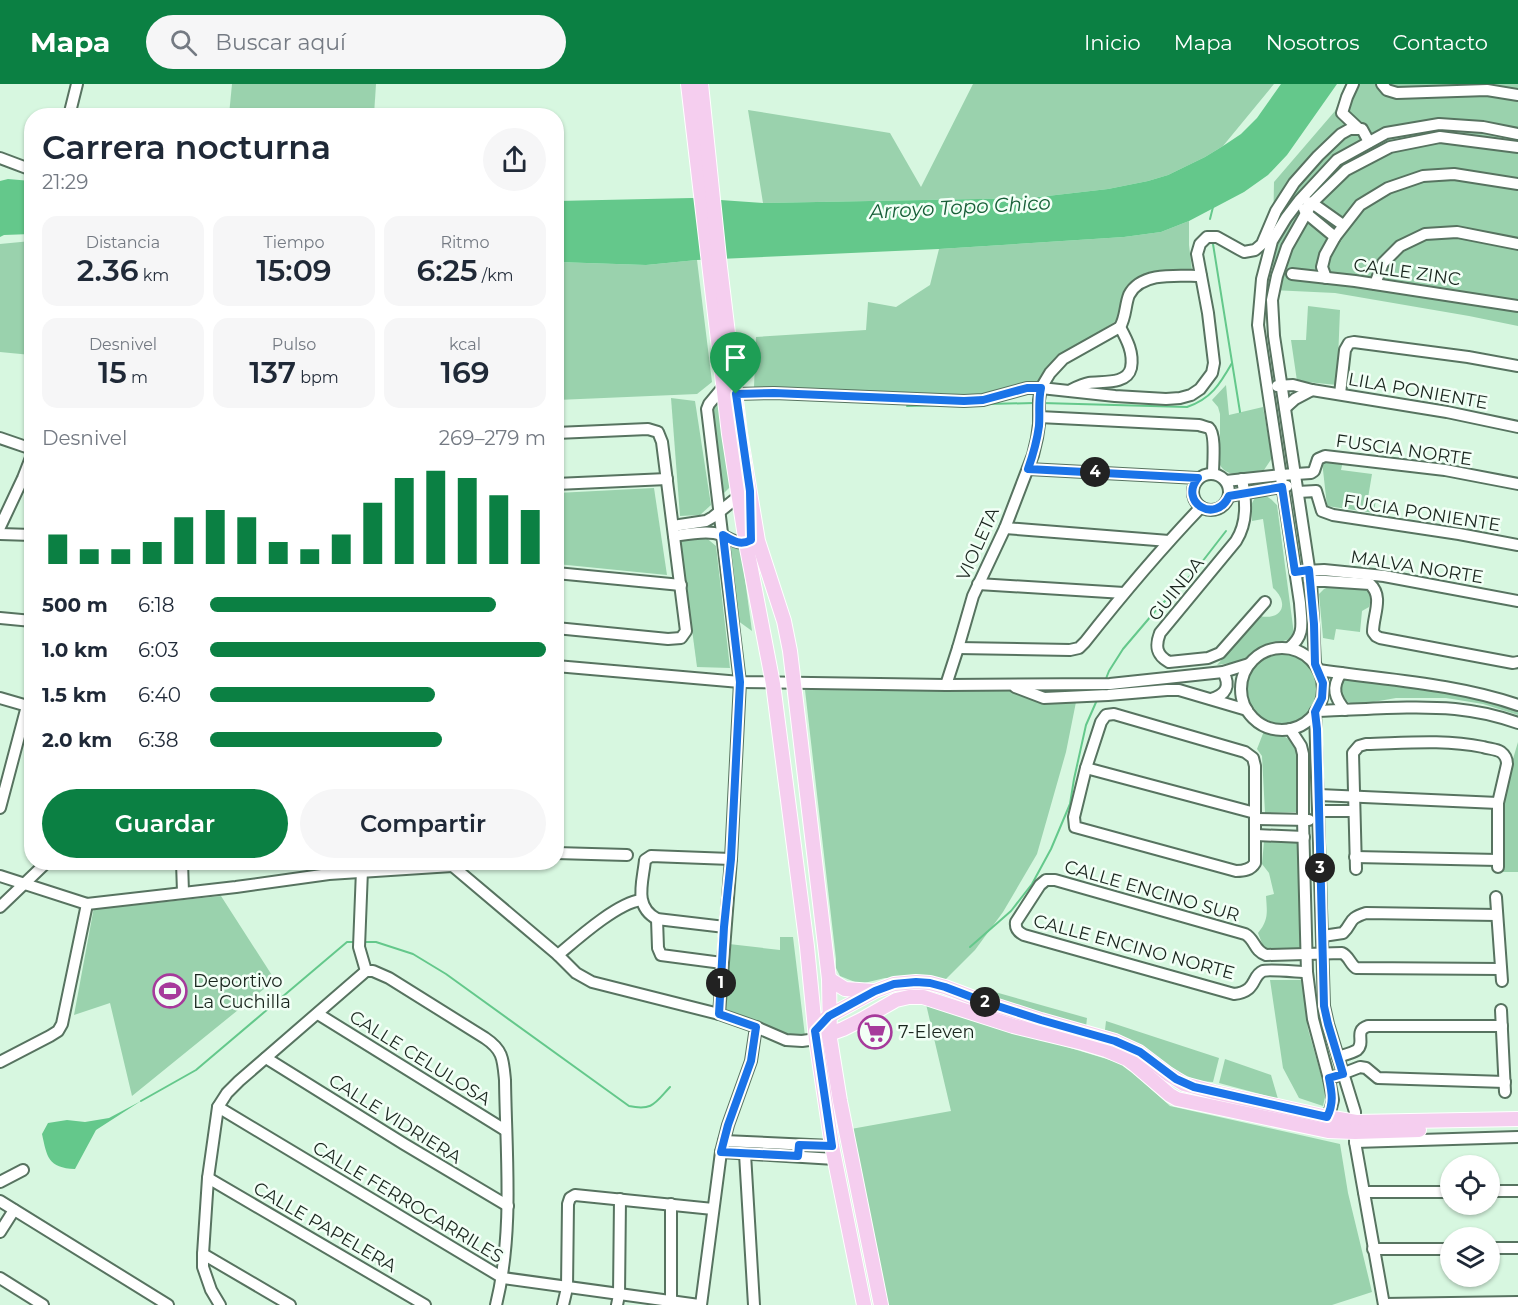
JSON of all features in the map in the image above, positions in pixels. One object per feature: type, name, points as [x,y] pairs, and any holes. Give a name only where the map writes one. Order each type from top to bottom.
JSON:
[{"type":"main road","points":[[688,84],[708,208],[730,390],[729,434],[758,541],[784,621],[784,684],[815,1035],[833,1152],[864,1305]]},
{"type":"main road","points":[[701,84],[708,208]]},
{"type":"main road","points":[[745,494],[746,543],[784,684],[791,737],[804,773],[829,980],[830,1034],[840,1101],[881,1305]]},
{"type":"main road","points":[[829,980],[845,989],[875,991]]},
{"type":"main road","points":[[815,1035],[829,1016],[875,991],[894,984],[916,982],[945,987],[1041,1020],[1115,1041],[1140,1052],[1176,1079],[1194,1087],[1327,1117],[1355,1132],[1518,1119]]},
{"type":"main road","points":[[815,1035],[830,1034],[896,1000],[923,997],[1013,1026],[1106,1050],[1127,1059],[1177,1099],[1328,1131],[1518,1128]]},
{"type":"street","points":[[71,108],[77,84]]},
{"type":"street","points":[[1353,84],[1342,113],[1362,129],[1370,142]]},
{"type":"street","points":[[1382,84],[1387,90],[1397,93],[1488,90],[1518,95]]},
{"type":"street","points":[[1289,648],[1298,641],[1301,628],[1295,572],[1258,326],[1262,279],[1272,241],[1299,201],[1337,160],[1386,134],[1439,124],[1483,127],[1518,134]]},
{"type":"street","points":[[719,1014],[731,859],[740,682],[707,409],[709,404],[730,390],[964,401],[983,400],[1027,388],[1166,399],[1191,395],[1200,389],[1212,373],[1214,363],[1197,254],[1200,244],[1207,237],[1217,237],[1244,252],[1255,250],[1262,244],[1276,211],[1294,183],[1341,134],[1358,128]]},
{"type":"street","points":[[1518,147],[1440,137],[1390,147],[1346,170],[1309,208],[1287,248],[1276,276],[1272,300],[1273,325],[1310,576],[1317,667],[1323,683],[1323,691],[1316,712],[1302,724],[1290,729],[1276,729],[1263,725],[1247,710],[1241,695],[1244,674],[1249,664],[1257,656],[1278,648],[1289,648],[1306,656],[1317,667],[1341,673],[1414,681],[1464,690],[1518,705]]},
{"type":"street","points":[[0,158],[24,167]]},
{"type":"street","points":[[1326,278],[1322,267],[1325,255],[1343,225],[1360,205],[1389,188],[1423,176],[1454,174],[1518,184]]},
{"type":"street","points":[[1299,201],[1343,225]]},
{"type":"street","points":[[1309,208],[1335,237]]},
{"type":"street","points":[[1375,284],[1383,263],[1400,246],[1425,234],[1457,232],[1518,244]]},
{"type":"street","name":"CALLE ZINC","points":[[1292,274],[1518,306]]},
{"type":"street","points":[[1041,388],[1050,373],[1063,359],[1120,327],[1130,295],[1136,287],[1156,277],[1201,276]]},
{"type":"street","points":[[1071,391],[1087,384],[1123,378],[1130,373],[1130,351],[1120,327]]},
{"type":"street","points":[[1340,394],[1344,350],[1349,343],[1360,342],[1518,366]]},
{"type":"street","points":[[1268,388],[1282,385]]},
{"type":"street","name":"LILA PONIENTE","points":[[1282,385],[1448,412],[1518,427]]},
{"type":"street","name":"VIOLETA","points":[[946,685],[973,596],[1005,528],[1028,469],[1037,438],[1041,388]]},
{"type":"street","points":[[1285,408],[1312,390]]},
{"type":"street","points":[[1039,408],[1207,427],[1213,439],[1213,473]]},
{"type":"street","points":[[564,434],[641,429],[658,432],[662,442],[686,631],[681,638],[668,639],[564,629]]},
{"type":"street","points":[[0,438],[24,446]]},
{"type":"street","name":"FUSCIA NORTE","points":[[1296,484],[1314,471],[1321,457],[1332,456],[1445,470],[1518,484]]},
{"type":"street","points":[[1028,469],[1198,478]]},
{"type":"street","points":[[1213,473],[1226,481],[1229,496],[1225,503],[1216,509],[1208,510],[1195,501],[1192,493],[1198,478],[1213,473]]},
{"type":"street","points":[[1226,481],[1281,475],[1296,484]]},
{"type":"street","points":[[564,484],[667,478]]},
{"type":"street","points":[[1242,479],[1245,492]]},
{"type":"street","points":[[1229,496],[1296,484]]},
{"type":"street","name":"FUCIA PONIENTE","points":[[1296,484],[1316,491],[1322,511],[1333,515],[1518,545]]},
{"type":"street","points":[[0,527],[24,485]]},
{"type":"street","name":"GUINDA","points":[[1245,492],[1246,511],[1236,542],[1160,633],[1157,648],[1164,659],[1169,662],[1215,656],[1265,602]]},
{"type":"street","points":[[674,531],[706,521],[745,494]]},
{"type":"street","points":[[958,648],[1070,650],[1079,648],[1124,593],[1201,507]]},
{"type":"street","points":[[1005,528],[1169,541]]},
{"type":"street","points":[[674,531],[715,533],[739,543],[746,543]]},
{"type":"street","points":[[0,534],[24,535]]},
{"type":"street","name":"MALVA NORTE","points":[[1310,576],[1324,570],[1384,576],[1518,601]]},
{"type":"street","points":[[1295,572],[1310,576]]},
{"type":"street","points":[[564,574],[681,585]]},
{"type":"street","name":"MALVA NORTE","points":[[1310,576],[1367,584],[1374,588],[1378,596]]},
{"type":"street","points":[[1384,576],[1378,596],[1373,629],[1374,634],[1380,638],[1513,663],[1518,662]]},
{"type":"street","points":[[978,584],[1124,593]]},
{"type":"street","points":[[0,618],[24,620]]},
{"type":"street","points":[[1009,685],[1044,698],[1087,696],[1109,689],[1223,672],[1249,664]]},
{"type":"street","points":[[564,667],[784,684],[1092,684],[1109,689],[1179,690],[1247,710]]},
{"type":"street","points":[[1211,699],[1220,696],[1226,690],[1227,682],[1223,672]]},
{"type":"street","points":[[1341,673],[1334,686],[1334,691],[1345,710]]},
{"type":"street","points":[[0,698],[24,705]]},
{"type":"street","points":[[1316,712],[1429,707],[1484,713],[1518,723]]},
{"type":"street","points":[[1316,712],[1326,1014],[1355,1112],[1355,1132],[1364,1192],[1384,1305],[1518,1302]]},
{"type":"street","points":[[1114,714],[1249,754],[1254,761],[1255,863],[1249,869],[1236,871],[1077,829],[1074,818],[1086,768],[1101,722],[1106,715],[1114,714]]},
{"type":"street","points":[[0,808],[24,724]]},
{"type":"street","points":[[1290,729],[1301,746],[1303,754],[1307,972],[1313,1019],[1333,1100],[1327,1117]]},
{"type":"street","points":[[1355,857],[1498,863],[1498,803],[1507,764],[1504,754],[1468,744],[1442,742],[1359,746],[1352,758],[1353,811],[1355,857],[1356,869]]},
{"type":"street","points":[[1086,768],[1255,816],[1303,820],[1319,815],[1353,811]]},
{"type":"street","points":[[1318,795],[1498,803]]},
{"type":"street","points":[[1256,835],[1304,837]]},
{"type":"street","points":[[564,853],[627,855]]},
{"type":"street","points":[[724,927],[657,919],[646,911],[641,900],[645,860],[651,856],[731,859]]},
{"type":"street","points":[[0,908],[39,870]]},
{"type":"street","points":[[182,870],[183,892]]},
{"type":"street","points":[[0,876],[87,904],[236,887],[318,870]]},
{"type":"street","points":[[362,870],[359,942],[366,971]]},
{"type":"street","points":[[457,870],[558,955],[576,973],[591,982],[719,1014],[786,1040],[802,1041],[815,1035]]},
{"type":"street","name":"CALLE ENCINO SUR","points":[[1019,933],[1016,929],[1016,922],[1040,885],[1046,880],[1055,880],[1245,934],[1257,949],[1266,955],[1307,955]]},
{"type":"street","points":[[1496,897],[1502,981]]},
{"type":"street","points":[[558,955],[625,905],[641,900]]},
{"type":"street","points":[[0,1062],[50,1036],[58,1031],[62,1024],[87,904]]},
{"type":"street","points":[[1323,936],[1343,933],[1352,919],[1366,913],[1497,915]]},
{"type":"street","points":[[657,919],[658,948],[662,955],[722,963]]},
{"type":"street","name":"CALLE ENCINO NORTE","points":[[1019,933],[1227,992],[1239,993],[1249,989],[1262,972],[1307,972]]},
{"type":"street","points":[[1307,955],[1346,954],[1356,968],[1501,969]]},
{"type":"street","points":[[220,1305],[211,1290],[203,1267],[208,1178],[218,1107],[239,1081],[366,971],[373,971],[389,978],[495,1044],[501,1053],[505,1080],[508,1206],[503,1278],[496,1305]]},
{"type":"street","points":[[1329,1078],[1360,1067],[1378,1078],[1505,1087],[1501,1010]]},
{"type":"street","name":"CALLE CELULOSA","points":[[318,1014],[506,1130]]},
{"type":"street","points":[[1338,1057],[1357,1049],[1360,1044],[1360,1031],[1366,1026],[1502,1026]]},
{"type":"street","points":[[700,1305],[721,1152],[751,1061],[756,1027]]},
{"type":"street","name":"CALLE VIDRIERA","points":[[266,1058],[508,1206]]},
{"type":"street","name":"CALLE FERROCARRILES","points":[[218,1107],[503,1278],[567,1288],[618,1300],[700,1305]]},
{"type":"street","points":[[1355,1132],[1518,1137]]},
{"type":"street","points":[[724,1141],[833,1152]]},
{"type":"street","points":[[721,1152],[745,1154],[799,1150]]},
{"type":"street","points":[[745,1154],[754,1305]]},
{"type":"street","points":[[0,1182],[23,1170]]},
{"type":"street","name":"CALLE PAPELERA","points":[[208,1178],[425,1305]]},
{"type":"street","points":[[1500,1191],[1518,1191]]},
{"type":"street","points":[[1364,1192],[1440,1192]]},
{"type":"street","points":[[563,1305],[567,1288],[568,1204],[574,1195],[713,1209]]},
{"type":"street","points":[[618,1300],[620,1199]]},
{"type":"street","points":[[0,1201],[168,1305]]},
{"type":"street","points":[[671,1204],[671,1303]]},
{"type":"street","points":[[0,1232],[14,1210]]},
{"type":"street","points":[[1500,1248],[1518,1248]]},
{"type":"street","points":[[1373,1249],[1440,1249]]},
{"type":"street","points":[[203,1254],[290,1305]]},
{"type":"street","points":[[0,1278],[43,1305]]},
{"type":"shaded area","points":[[232,84],[376,84],[374,108],[230,108]]},
{"type":"shaded area","points":[[973,84],[1274,84],[1223,146],[1168,175],[1148,181],[1108,189],[1030,198],[763,203],[748,110],[890,133],[921,187]]},
{"type":"shaded area","points":[[1347,84],[1518,84],[1518,326],[1335,293],[1272,290],[1274,182],[1335,111]]},
{"type":"shaded area","points":[[1189,221],[1192,270],[1147,273],[1127,289],[1116,321],[1073,348],[1039,382],[983,395],[754,387],[756,337],[866,330],[868,302],[896,307],[930,285],[939,249],[1124,237],[1161,232]]},
{"type":"shaded area","points":[[24,242],[24,354],[0,352],[0,244]]},
{"type":"shaded area","points":[[697,260],[712,382],[697,394],[564,400],[564,262],[646,265]]},
{"type":"shaded area","points":[[1308,306],[1340,310],[1337,385],[1297,381],[1291,340],[1306,340]]},
{"type":"shaded area","points":[[1226,385],[1229,415],[1263,407],[1272,458],[1264,470],[1233,474],[1224,470],[1220,465],[1220,414],[1212,400]]},
{"type":"shaded area","points":[[671,398],[695,401],[711,505],[700,515],[680,516]]},
{"type":"shaded area","points":[[720,399],[732,485],[722,495],[709,407]]},
{"type":"shaded area","points":[[1322,461],[1343,461],[1341,470],[1372,474],[1368,498],[1376,499],[1374,513],[1327,506]]},
{"type":"shaded area","points":[[654,488],[667,575],[564,565],[564,493]]},
{"type":"shaded area","points":[[1258,495],[1271,499],[1277,505],[1294,634],[1290,639],[1260,648],[1244,661],[1217,665],[1260,616],[1274,616],[1281,610],[1281,599],[1273,588],[1263,519],[1252,521],[1252,504]]},
{"type":"shaded area","points":[[704,536],[716,546],[730,668],[697,667],[680,540]]},
{"type":"shaded area","points":[[726,546],[741,550],[752,631],[734,618]]},
{"type":"shaded area","points":[[1333,585],[1368,590],[1371,598],[1369,607],[1362,611],[1360,632],[1336,629],[1334,640],[1323,638],[1319,594]]},
{"type":"shaded area","points":[[1283,653],[1303,659],[1313,669],[1319,689],[1313,709],[1303,719],[1283,725],[1263,719],[1253,709],[1247,689],[1253,669],[1263,659]]},
{"type":"shaded area","points":[[1351,677],[1476,696],[1518,708],[1518,715],[1483,704],[1446,698],[1396,698],[1356,705],[1343,700],[1339,687],[1344,680]]},
{"type":"shaded area","points":[[805,690],[1016,691],[1076,702],[1066,752],[1037,854],[1003,912],[975,950],[945,980],[885,978],[860,984],[840,976],[836,968]]},
{"type":"shaded area","points":[[1264,731],[1279,734],[1293,741],[1299,756],[1297,812],[1265,813],[1262,756],[1257,749]]},
{"type":"shaded area","points":[[1518,742],[1518,872],[1501,872],[1501,807]]},
{"type":"shaded area","points":[[1264,841],[1300,842],[1302,951],[1265,951],[1258,933],[1266,920],[1266,896],[1274,894],[1269,873],[1262,864]]},
{"type":"shaded area","name":"Deportivo La Cuchilla","points":[[221,896],[275,980],[132,1096],[110,1003],[74,1015],[94,907],[107,908]]},
{"type":"shaded area","points":[[780,937],[793,937],[805,1036],[782,1033],[724,1010],[729,944],[780,950]]},
{"type":"shaded area","points":[[1270,980],[1302,980],[1308,1029],[1326,1093],[1323,1106],[1299,1098],[1283,1068]]},
{"type":"shaded area","points":[[995,992],[1087,1018],[1086,1027],[991,997]]},
{"type":"shaded area","points":[[926,1004],[1123,1064],[1170,1106],[1340,1144],[1348,1193],[1372,1292],[1332,1305],[888,1305],[851,1129],[951,1111]]},
{"type":"shaded area","points":[[1106,1021],[1219,1058],[1213,1082],[1197,1081],[1169,1067],[1141,1046],[1105,1030]]},
{"type":"shaded area","points":[[1225,1059],[1271,1075],[1278,1099],[1219,1083]]},
{"type":"water","name":"Arroyo Topo Chico","points":[[1281,84],[1337,84],[1287,155],[1268,175],[1244,192],[1189,221],[1161,232],[1124,237],[939,249],[697,260],[646,265],[564,262],[564,201],[692,198],[763,203],[1030,198],[1108,189],[1168,175],[1205,157],[1241,134],[1257,118]]},
{"type":"water","points":[[24,180],[24,234],[0,237],[0,181]]},
{"type":"water","points":[[141,1101],[96,1130],[75,1169],[59,1166],[50,1160],[42,1134],[48,1123],[67,1120],[85,1122],[109,1118]]},
{"type":"waterway","points":[[1210,219],[1213,207]]},
{"type":"waterway","points":[[1213,244],[1240,412]]},
{"type":"waterway","points":[[1042,403],[1187,407],[1209,395],[1232,363]]},
{"type":"waterway","points":[[987,404],[1034,403]]},
{"type":"waterway","points":[[907,406],[943,405]]},
{"type":"waterway","points":[[1105,681],[1123,649],[1157,609],[1195,571],[1226,531]]},
{"type":"waterway","points":[[970,947],[1011,911],[1032,884],[1051,849],[1070,804],[1086,725],[1097,700]]},
{"type":"waterway","points":[[141,1101],[196,1070],[347,942],[356,942]]},
{"type":"waterway","points":[[362,942],[376,942],[413,954],[446,974],[629,1106],[649,1106],[670,1087]]},
{"type":"place","name":"Deportivo La Cuchilla","points":[[170,991]]},
{"type":"place","name":"7-Eleven","points":[[875,1032]]},
{"type":"route","points":[[1027,388],[1041,388],[1037,438],[1028,469],[1198,478],[1194,484],[1193,497],[1201,507],[1212,510],[1222,506],[1229,496],[1282,487],[1295,572],[1309,570],[1315,664],[1323,683],[1322,698],[1315,712],[1324,1006],[1343,1074],[1329,1078],[1333,1100],[1327,1117],[1194,1087],[1168,1074],[1140,1052],[1115,1041],[1041,1020],[945,987],[916,982],[894,984],[875,991],[829,1016],[815,1031],[832,1146],[799,1145],[798,1156],[721,1152],[728,1125],[751,1061],[756,1027],[719,1014],[731,859],[740,682],[723,535],[739,543],[751,540],[750,491],[736,394],[774,393],[964,401],[983,400],[1027,388]]}]
